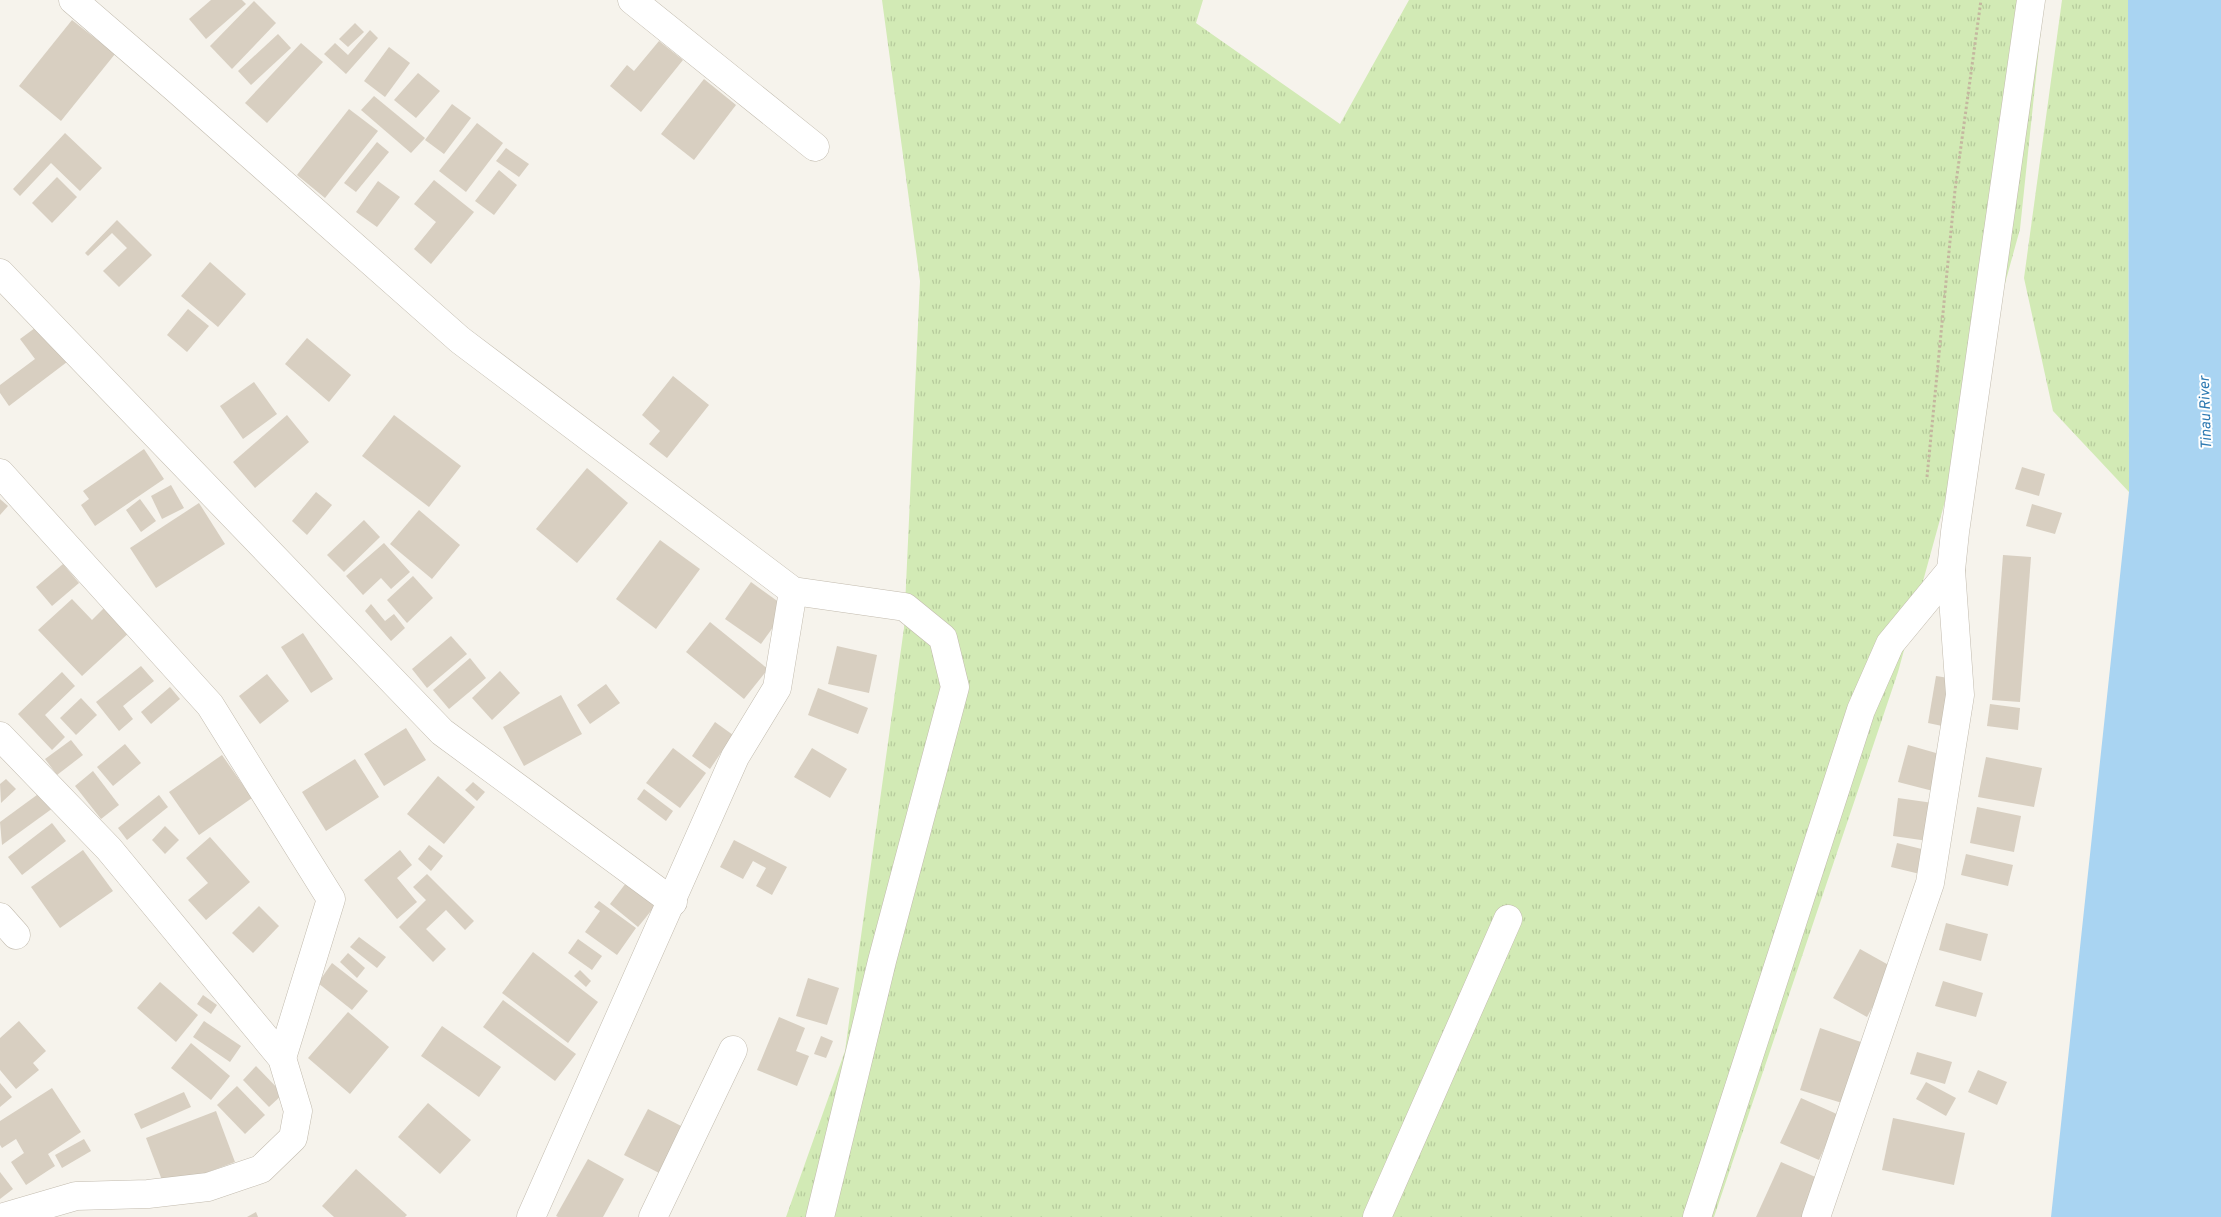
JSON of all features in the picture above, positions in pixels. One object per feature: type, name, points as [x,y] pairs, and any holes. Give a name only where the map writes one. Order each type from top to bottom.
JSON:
[{"type":"street","points":[[73,0],[460,340],[793,591],[905,607],[942,638],[955,687],[882,961],[820,1217]]},
{"type":"street","points":[[632,0],[815,148]]},
{"type":"street","points":[[1816,1217],[1930,883],[1960,695],[1951,570],[1956,522],[2031,0]]},
{"type":"street","points":[[0,273],[442,732],[672,902]]},
{"type":"street","points":[[0,472],[210,705],[331,899],[282,1058]]},
{"type":"street","points":[[1697,1217],[1860,710],[1890,644],[1951,570]]},
{"type":"street","points":[[531,1217],[735,757],[777,688],[793,591]]},
{"type":"street","points":[[0,736],[109,849],[282,1058],[298,1111],[293,1138],[261,1169],[208,1187],[148,1194],[76,1196],[4,1217]]},
{"type":"street","points":[[1377,1217],[1508,919]]},
{"type":"street","points":[[653,1217],[733,1050]]},
{"type":"path","points":[[1927,478],[1955,190],[1981,0]]},
{"type":"green space","points":[[882,0],[1203,0],[1196,23],[1340,124],[1409,0],[2044,0],[2020,229],[1898,672],[1714,1217],[786,1217],[845,1051],[904,628],[920,281]]},
{"type":"green space","points":[[2062,0],[2128,0],[2129,492],[2053,411],[2024,278]]},
{"type":"water","name":"Tinau River","points":[[2128,0],[2221,0],[2221,1217],[2051,1217],[2129,492]]},
{"type":"building","points":[[211,0],[242,0],[246,4],[206,39],[189,19]]},
{"type":"building","points":[[254,1],[276,23],[232,69],[210,46]]},
{"type":"building","points":[[72,20],[115,54],[61,121],[19,86]]},
{"type":"building","points":[[355,23],[364,32],[348,47],[339,39]]},
{"type":"building","points":[[370,30],[378,38],[346,74],[324,54],[335,43],[348,55]]},
{"type":"building","points":[[278,34],[291,48],[251,85],[238,71]]},
{"type":"building","points":[[659,41],[683,60],[641,112],[610,86],[627,65],[634,71]]},
{"type":"building","points":[[301,43],[323,62],[267,123],[245,103]]},
{"type":"building","points":[[389,47],[410,63],[385,97],[364,81]]},
{"type":"building","points":[[418,73],[440,91],[416,118],[394,100]]},
{"type":"building","points":[[704,79],[736,105],[694,160],[661,134]]},
{"type":"building","points":[[374,96],[425,138],[411,153],[361,110]]},
{"type":"building","points":[[452,104],[471,118],[444,154],[425,140]]},
{"type":"building","points":[[349,109],[378,131],[325,198],[297,175]]},
{"type":"building","points":[[477,123],[503,143],[466,192],[439,171]]},
{"type":"building","points":[[65,133],[102,168],[80,191],[51,163],[20,196],[13,189]]},
{"type":"building","points":[[377,142],[389,152],[356,192],[344,183]]},
{"type":"building","points":[[506,148],[529,164],[519,177],[496,161]]},
{"type":"building","points":[[499,170],[517,185],[494,215],[475,201]]},
{"type":"building","points":[[57,177],[77,197],[52,223],[32,203]]},
{"type":"building","points":[[434,180],[474,212],[431,264],[414,249],[436,222],[414,204]]},
{"type":"building","points":[[378,181],[400,197],[377,227],[356,212]]},
{"type":"building","points":[[117,220],[152,255],[119,287],[103,271],[127,248],[112,233],[88,256],[85,253]]},
{"type":"building","points":[[210,262],[246,294],[218,327],[181,296]]},
{"type":"building","points":[[188,309],[209,326],[187,352],[167,335]]},
{"type":"building","points":[[39,325],[67,362],[9,406],[0,393],[0,385],[35,359],[20,339]]},
{"type":"building","points":[[307,338],[351,375],[329,402],[285,364]]},
{"type":"building","points":[[673,376],[709,405],[667,458],[649,444],[660,431],[642,415]]},
{"type":"building","points":[[254,382],[277,414],[243,439],[220,406]]},
{"type":"building","points":[[287,415],[309,442],[255,488],[233,462]]},
{"type":"building","points":[[394,415],[461,466],[429,507],[362,456]]},
{"type":"building","points":[[144,449],[164,479],[95,526],[81,505],[89,499],[83,491]]},
{"type":"building","points":[[2022,467],[2045,474],[2039,496],[2015,489]]},
{"type":"building","points":[[587,468],[628,503],[577,563],[536,529]]},
{"type":"building","points":[[171,485],[184,508],[162,519],[151,496]]},
{"type":"building","points":[[316,492],[332,505],[307,535],[292,521]]},
{"type":"building","points":[[0,499],[8,506],[0,515]]},
{"type":"building","points":[[140,499],[156,521],[141,532],[126,510]]},
{"type":"building","points":[[199,503],[225,544],[156,588],[130,548]]},
{"type":"building","points":[[2032,504],[2062,513],[2055,534],[2026,526]]},
{"type":"building","points":[[419,510],[460,545],[432,579],[390,544]]},
{"type":"building","points":[[364,520],[380,537],[344,572],[327,555]]},
{"type":"building","points":[[660,540],[700,569],[656,629],[616,599]]},
{"type":"building","points":[[384,543],[410,572],[391,589],[381,578],[363,595],[346,576]]},
{"type":"building","points":[[2003,555],[2031,557],[2020,702],[1992,700]]},
{"type":"building","points":[[63,564],[79,583],[52,606],[36,587]]},
{"type":"building","points":[[413,576],[433,598],[407,623],[387,600]]},
{"type":"building","points":[[751,582],[787,608],[761,644],[725,619]]},
{"type":"building","points":[[72,599],[92,620],[108,604],[132,630],[82,676],[38,630]]},
{"type":"building","points":[[371,604],[385,621],[394,614],[405,628],[391,641],[365,611]]},
{"type":"building","points":[[710,622],[768,669],[744,699],[686,652]]},
{"type":"building","points":[[303,633],[333,679],[311,693],[281,647]]},
{"type":"building","points":[[451,636],[467,654],[427,688],[412,669]]},
{"type":"building","points":[[837,646],[877,655],[869,693],[828,684]]},
{"type":"building","points":[[470,658],[486,678],[449,709],[433,690]]},
{"type":"building","points":[[141,666],[154,681],[123,706],[133,719],[119,731],[96,702]]},
{"type":"building","points":[[500,671],[520,693],[492,720],[472,698]]},
{"type":"building","points":[[62,672],[75,686],[45,715],[65,737],[52,750],[18,714]]},
{"type":"building","points":[[267,674],[289,701],[260,724],[239,696]]},
{"type":"building","points":[[1936,676],[1955,679],[1947,727],[1928,723]]},
{"type":"building","points":[[606,684],[620,703],[590,724],[577,705]]},
{"type":"building","points":[[170,687],[180,699],[151,724],[141,712]]},
{"type":"building","points":[[818,688],[868,708],[858,734],[808,715]]},
{"type":"building","points":[[561,695],[582,734],[524,766],[503,727]]},
{"type":"building","points":[[81,698],[97,715],[76,735],[60,718]]},
{"type":"building","points":[[1990,704],[2020,708],[2018,730],[1987,726]]},
{"type":"building","points":[[715,722],[733,735],[710,769],[692,756]]},
{"type":"building","points":[[406,728],[426,760],[384,786],[364,754]]},
{"type":"building","points":[[71,740],[83,755],[57,775],[45,759]]},
{"type":"building","points":[[125,744],[141,763],[113,786],[97,767]]},
{"type":"building","points":[[1908,745],[1943,755],[1933,791],[1898,782]]},
{"type":"building","points":[[673,748],[706,773],[680,808],[646,783]]},
{"type":"building","points":[[812,748],[847,769],[830,798],[794,777]]},
{"type":"building","points":[[222,755],[252,798],[199,835],[169,792]]},
{"type":"building","points":[[1986,757],[2042,768],[2034,807],[1978,797]]},
{"type":"building","points":[[355,759],[379,797],[326,831],[302,792]]},
{"type":"building","points":[[93,771],[119,805],[101,819],[75,786]]},
{"type":"building","points":[[438,776],[475,807],[444,844],[407,814]]},
{"type":"building","points":[[6,779],[16,789],[1,803],[0,784]]},
{"type":"building","points":[[473,782],[485,792],[477,801],[465,790]]},
{"type":"building","points":[[644,789],[673,811],[666,821],[637,799]]},
{"type":"building","points":[[41,792],[53,808],[2,845],[0,822]]},
{"type":"building","points":[[159,795],[168,807],[127,840],[118,828]]},
{"type":"building","points":[[1898,798],[1933,803],[1928,841],[1893,836]]},
{"type":"building","points":[[1977,807],[2021,816],[2014,852],[1970,843]]},
{"type":"building","points":[[52,823],[66,841],[22,875],[8,857]]},
{"type":"building","points":[[165,826],[179,840],[165,854],[152,840]]},
{"type":"building","points":[[210,837],[250,882],[206,920],[188,900],[208,883],[186,858]]},
{"type":"building","points":[[734,840],[787,867],[772,895],[756,886],[766,868],[753,861],[743,879],[720,867]]},
{"type":"building","points":[[1897,843],[1930,851],[1924,875],[1891,867]]},
{"type":"building","points":[[429,845],[443,856],[431,871],[418,859]]},
{"type":"building","points":[[83,850],[113,891],[60,928],[31,887]]},
{"type":"building","points":[[400,850],[412,865],[397,878],[417,902],[397,919],[364,880]]},
{"type":"building","points":[[1966,854],[2013,865],[2008,886],[1961,875]]},
{"type":"building","points":[[427,874],[474,921],[465,930],[446,910],[426,929],[446,949],[433,962],[399,927],[426,900],[413,887]]},
{"type":"building","points":[[626,883],[655,906],[638,927],[610,904]]},
{"type":"building","points":[[599,901],[636,928],[617,955],[585,932],[600,911],[594,907]]},
{"type":"building","points":[[259,906],[279,926],[253,953],[232,933]]},
{"type":"building","points":[[1946,923],[1988,934],[1981,961],[1939,950]]},
{"type":"building","points":[[359,937],[386,957],[377,968],[350,947]]},
{"type":"building","points":[[578,939],[602,956],[592,970],[568,953]]},
{"type":"building","points":[[1860,949],[1894,968],[1867,1017],[1833,998]]},
{"type":"building","points":[[533,952],[598,1002],[568,1043],[502,993]]},
{"type":"building","points":[[348,953],[365,968],[357,978],[340,962]]},
{"type":"building","points":[[332,963],[368,991],[352,1010],[318,983]]},
{"type":"building","points":[[580,970],[591,981],[586,987],[574,976]]},
{"type":"building","points":[[808,978],[839,988],[827,1025],[796,1016]]},
{"type":"building","points":[[1943,981],[1983,993],[1976,1017],[1935,1006]]},
{"type":"building","points":[[160,982],[198,1015],[176,1042],[137,1008]]},
{"type":"building","points":[[203,995],[217,1005],[211,1014],[197,1004]]},
{"type":"building","points":[[503,1000],[576,1054],[555,1081],[483,1027]]},
{"type":"building","points":[[348,1012],[389,1047],[350,1094],[308,1058]]},
{"type":"building","points":[[779,1017],[805,1028],[796,1051],[809,1056],[797,1086],[757,1070]]},
{"type":"building","points":[[19,1021],[46,1051],[33,1063],[39,1070],[16,1089],[0,1070],[0,1038]]},
{"type":"building","points":[[204,1021],[241,1046],[230,1062],[193,1037]]},
{"type":"building","points":[[442,1026],[501,1067],[479,1097],[421,1056]]},
{"type":"building","points":[[1820,1028],[1861,1042],[1842,1103],[1800,1090]]},
{"type":"building","points":[[821,1036],[833,1041],[826,1058],[814,1054]]},
{"type":"building","points":[[191,1043],[230,1076],[211,1100],[171,1068]]},
{"type":"building","points":[[1917,1052],[1952,1062],[1945,1084],[1910,1074]]},
{"type":"building","points":[[256,1066],[283,1094],[269,1107],[243,1080]]},
{"type":"building","points":[[1978,1070],[2007,1082],[1997,1105],[1968,1092]]},
{"type":"building","points":[[1926,1082],[1956,1098],[1946,1116],[1916,1099]]},
{"type":"building","points":[[0,1083],[12,1097],[0,1107]]},
{"type":"building","points":[[237,1086],[265,1115],[245,1134],[217,1105]]},
{"type":"building","points":[[52,1088],[81,1132],[48,1154],[55,1166],[26,1185],[11,1162],[24,1153],[16,1139],[2,1148],[0,1145],[0,1121]]},
{"type":"building","points":[[184,1092],[191,1107],[141,1129],[134,1114]]},
{"type":"building","points":[[1801,1098],[1839,1115],[1819,1160],[1780,1143]]},
{"type":"building","points":[[428,1103],[471,1140],[440,1174],[398,1137]]},
{"type":"building","points":[[648,1109],[687,1129],[663,1175],[624,1155]]},
{"type":"building","points":[[216,1111],[235,1162],[165,1188],[146,1138]]},
{"type":"building","points":[[1893,1118],[1965,1133],[1954,1185],[1882,1170]]},
{"type":"building","points":[[84,1139],[91,1151],[62,1168],[55,1155]]},
{"type":"building","points":[[588,1159],[624,1179],[603,1217],[556,1216]]},
{"type":"building","points":[[1781,1162],[1820,1179],[1803,1217],[1756,1217]]},
{"type":"building","points":[[356,1169],[407,1215],[405,1217],[334,1217],[322,1206]]},
{"type":"building","points":[[0,1172],[13,1189],[0,1199]]},
{"type":"building","points":[[256,1212],[258,1217],[247,1217]]}]
